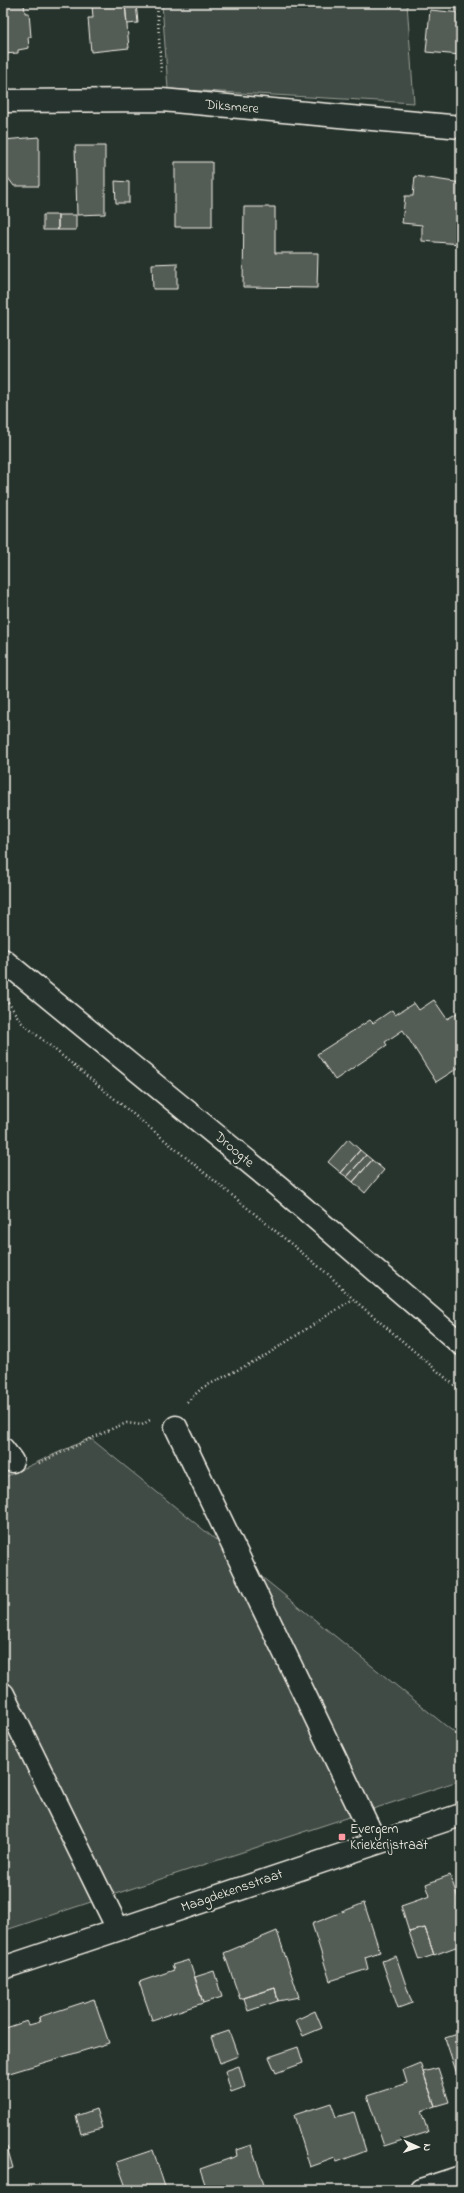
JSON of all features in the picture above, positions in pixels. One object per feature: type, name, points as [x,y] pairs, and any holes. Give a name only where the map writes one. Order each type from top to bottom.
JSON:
[{"type":"street","name":"Diksmere","points":[[3,101],[162,100],[461,127]]},
{"type":"street","name":"Droogte","points":[[3,960],[284,1191],[461,1344]]},
{"type":"street","points":[[176,1427],[376,1843]]},
{"type":"street","points":[[3,1694],[118,1929]]},
{"type":"street","name":"Maagdekensstraat","points":[[3,1968],[461,1814]]},
{"type":"street","points":[[421,2190],[461,2177]]},
{"type":"path","points":[[157,3],[162,100]]},
{"type":"path","points":[[3,995],[22,1022],[329,1275],[353,1299],[461,1391]]},
{"type":"path","points":[[176,1427],[181,1411],[202,1388],[263,1356],[353,1299]]},
{"type":"path","points":[[7,1455],[29,1466],[38,1464],[116,1427],[127,1423],[142,1425],[154,1417]]},
{"type":"shaded area","points":[[162,3],[407,3],[414,103],[168,89]]},
{"type":"shaded area","points":[[90,1438],[461,1738],[461,1780],[3,1931],[3,1478]]},
{"type":"building","points":[[3,3],[24,3],[25,13],[29,13],[31,37],[28,37],[29,48],[18,50],[18,53],[3,54]]},
{"type":"building","points":[[98,3],[125,3],[129,48],[91,52],[88,18],[93,18],[92,5],[98,5]]},
{"type":"building","points":[[125,3],[136,3],[138,23],[127,24]]},
{"type":"building","points":[[430,10],[461,13],[461,55],[426,52]]},
{"type":"building","points":[[39,137],[39,186],[14,186],[3,171],[3,140]]},
{"type":"building","points":[[75,146],[105,146],[105,214],[77,215]]},
{"type":"building","points":[[175,162],[212,162],[212,227],[175,227]]},
{"type":"building","points":[[415,176],[461,183],[461,244],[422,241],[422,225],[402,223],[405,196],[413,196]]},
{"type":"building","points":[[115,181],[129,182],[129,203],[116,203]]},
{"type":"building","points":[[244,207],[275,207],[275,253],[318,253],[317,288],[243,287]]},
{"type":"building","points":[[43,215],[58,215],[58,230],[43,230]]},
{"type":"building","points":[[58,215],[76,215],[76,230],[58,230]]},
{"type":"building","points":[[177,263],[177,289],[153,289],[152,264]]},
{"type":"building","points":[[434,1000],[447,1019],[459,1012],[461,1015],[461,1066],[436,1082],[403,1030],[385,1042],[387,1045],[335,1080],[317,1054],[370,1020],[373,1023],[392,1010],[395,1015],[414,1003],[419,1010]]},
{"type":"building","points":[[348,1139],[360,1150],[341,1173],[328,1162]]},
{"type":"building","points":[[360,1150],[366,1155],[347,1177],[341,1173]]},
{"type":"building","points":[[366,1155],[372,1160],[353,1182],[347,1177]]},
{"type":"building","points":[[372,1160],[384,1170],[365,1193],[353,1182]]},
{"type":"building","points":[[450,1875],[461,1907],[461,1945],[434,1955],[425,1928],[409,1932],[401,1906],[430,1896],[426,1884]]},
{"type":"building","points":[[364,1903],[380,1952],[365,1957],[368,1969],[330,1981],[312,1924]]},
{"type":"building","points":[[425,1928],[434,1955],[419,1960],[409,1932]]},
{"type":"building","points":[[277,1931],[299,1997],[278,2001],[275,1988],[240,1999],[224,1953]]},
{"type":"building","points":[[396,1956],[412,2003],[398,2008],[382,1961]]},
{"type":"building","points":[[189,1960],[203,2003],[152,2020],[139,1982],[174,1970],[172,1965]]},
{"type":"building","points":[[214,1971],[222,1997],[203,2003],[195,1977]]},
{"type":"building","points":[[275,1988],[278,2001],[248,2011],[244,1998]]},
{"type":"building","points":[[94,1999],[109,2043],[3,2075],[3,2029],[27,2021],[29,2025],[40,2022],[39,2017]]},
{"type":"building","points":[[315,2011],[322,2028],[303,2036],[296,2020]]},
{"type":"building","points":[[229,2031],[238,2056],[220,2063],[211,2037]]},
{"type":"building","points":[[461,2033],[461,2086],[445,2038]]},
{"type":"building","points":[[298,2047],[303,2063],[276,2073],[269,2057]]},
{"type":"building","points":[[420,2063],[435,2106],[421,2111],[428,2132],[384,2146],[367,2096],[407,2083],[403,2070]]},
{"type":"building","points":[[239,2066],[245,2087],[231,2092],[225,2071]]},
{"type":"building","points":[[438,2068],[449,2102],[435,2106],[423,2072]]},
{"type":"building","points":[[331,2103],[336,2117],[354,2112],[366,2151],[337,2162],[335,2158],[310,2167],[294,2115]]},
{"type":"building","points":[[96,2109],[102,2128],[81,2134],[76,2116]]},
{"type":"building","points":[[251,2145],[265,2188],[258,2190],[207,2190],[200,2169],[237,2156],[236,2150]]},
{"type":"building","points":[[7,2147],[13,2168],[3,2171],[3,2148]]},
{"type":"building","points":[[153,2150],[166,2190],[127,2190],[117,2162]]},
{"type":"place","name":"Evergem Kriekerijstraat","points":[[342,1837]]}]
